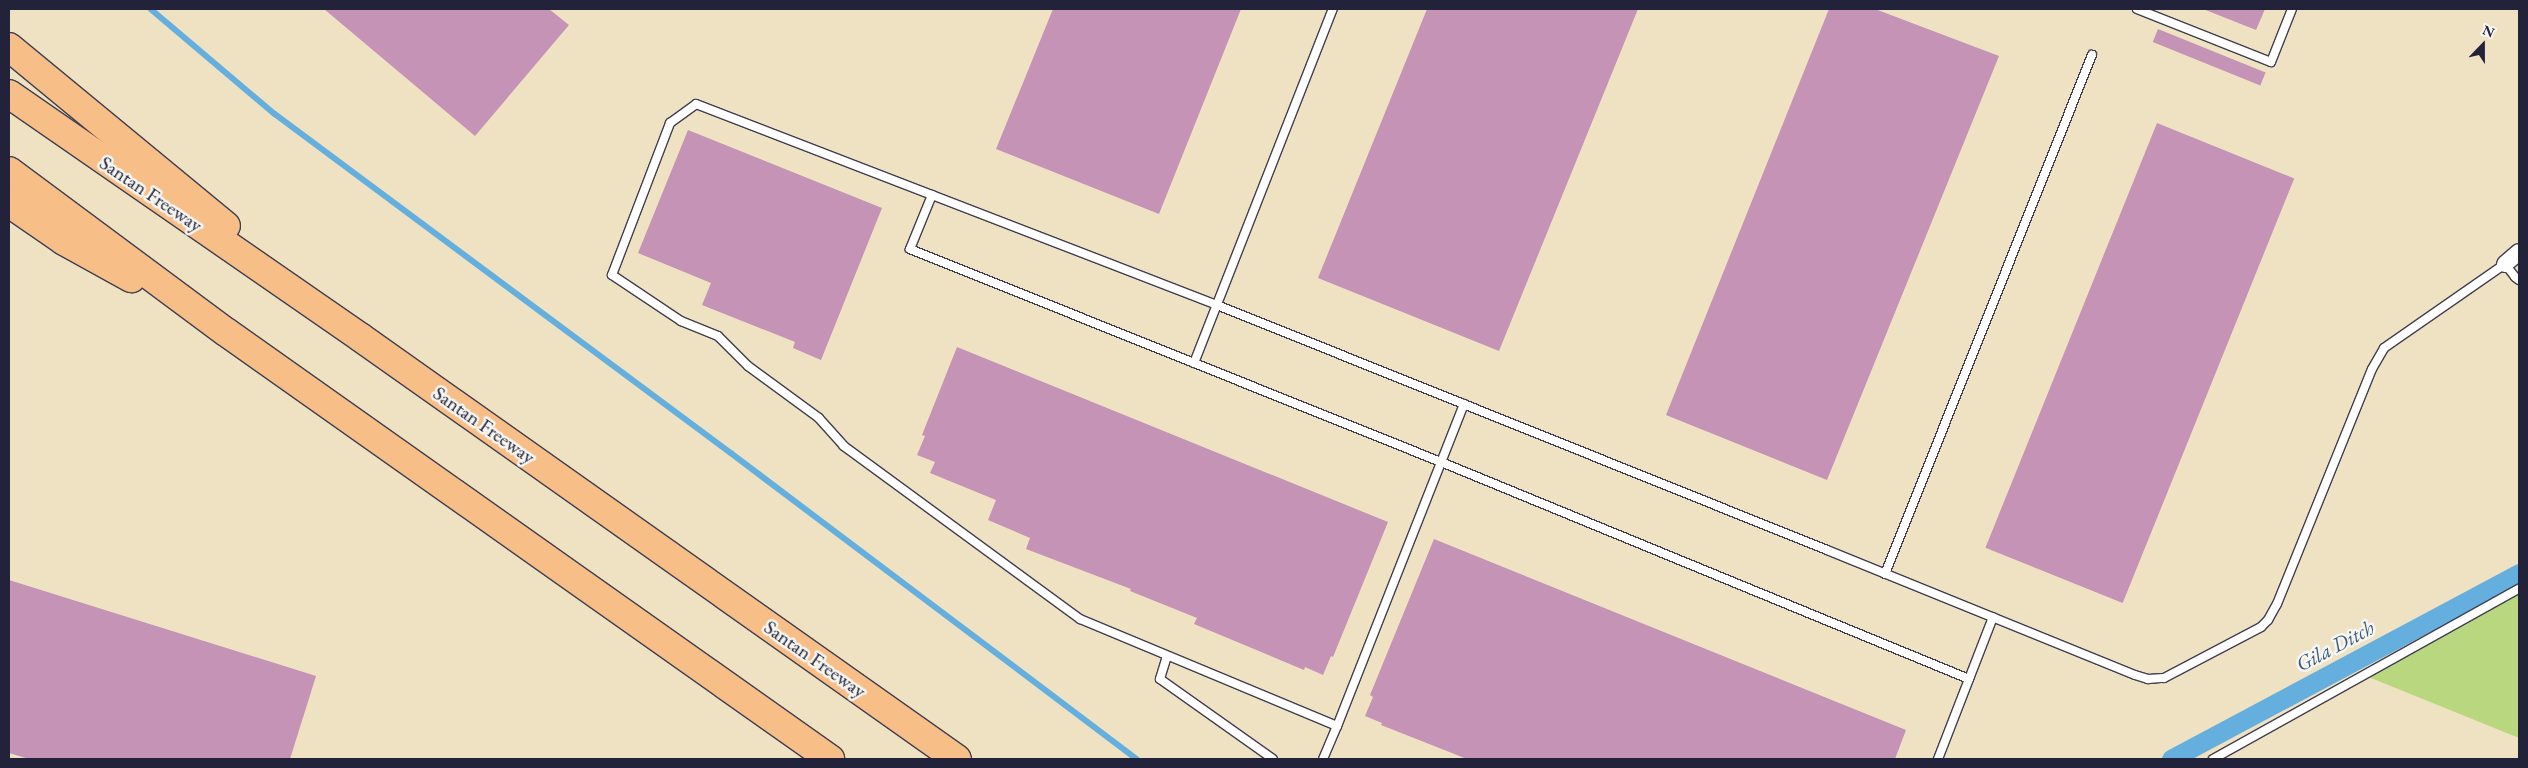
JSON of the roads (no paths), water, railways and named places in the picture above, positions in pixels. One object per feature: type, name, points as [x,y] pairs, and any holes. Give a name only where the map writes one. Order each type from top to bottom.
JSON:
[{"type":"highway","points":[[9,47],[360,337]]},
{"type":"highway","name":"Santan Freeway","points":[[9,94],[360,337],[957,759]]},
{"type":"highway","points":[[9,171],[226,332],[830,759]]},
{"type":"highway","points":[[9,202],[64,240],[226,332]]},
{"type":"street","points":[[2505,264],[2519,252]]},
{"type":"lane","points":[[1194,363],[1333,9]]},
{"type":"lane","points":[[2137,9],[2271,62],[2292,9]]},
{"type":"lane","points":[[1885,574],[2092,55]]},
{"type":"lane","points":[[1337,726],[1080,620],[844,446],[819,418],[748,366],[718,336],[681,321],[612,275],[670,123],[696,104],[1217,305],[2148,679],[2164,678],[2262,627],[2277,604],[2378,356],[2390,344],[2505,264],[2515,278],[2519,280]]},
{"type":"lane","points":[[932,195],[910,249],[1441,462],[1969,679]]},
{"type":"lane","points":[[1323,759],[1464,404]]},
{"type":"lane","points":[[2213,759],[2519,589]]},
{"type":"lane","points":[[1938,759],[1993,617]]},
{"type":"lane","points":[[1167,656],[1160,679],[1273,759]]},
{"type":"waterway","points":[[151,9],[275,114],[731,453],[1137,759]]},
{"type":"waterway","name":"Gila Ditch","points":[[2171,759],[2519,573]]}]
